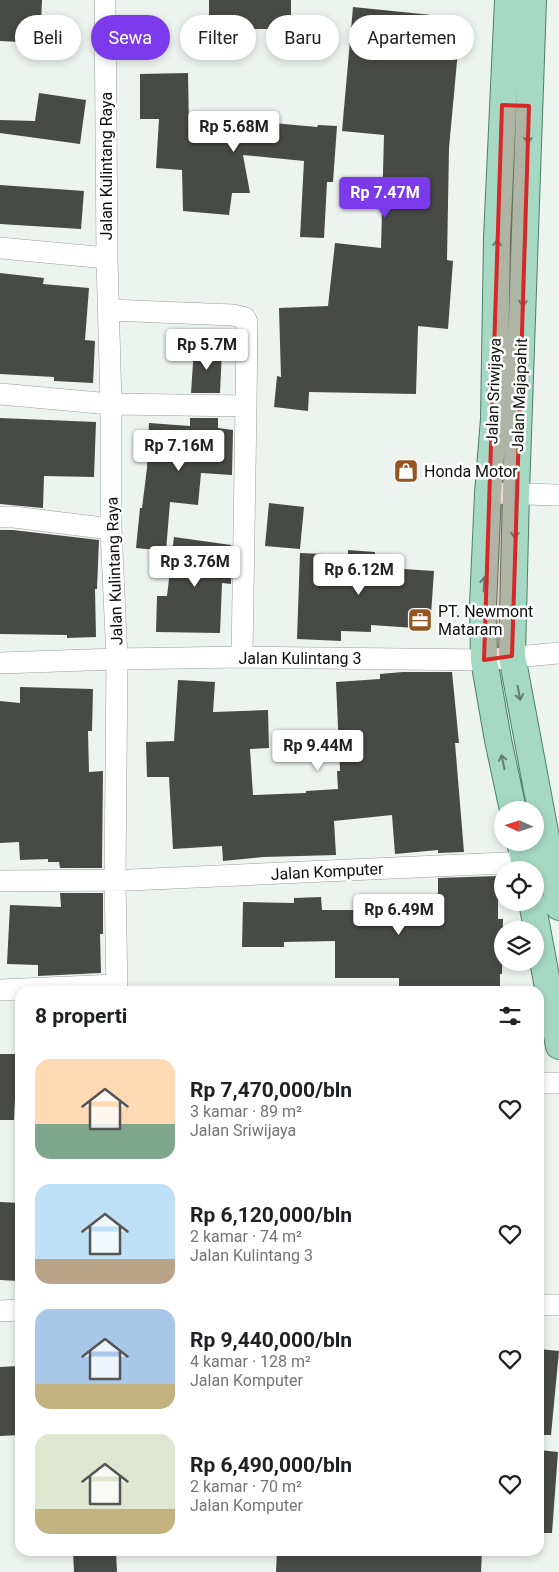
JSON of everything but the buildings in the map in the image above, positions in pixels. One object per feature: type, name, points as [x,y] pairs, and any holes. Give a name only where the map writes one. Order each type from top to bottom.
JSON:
[{"type":"main road","name":"Jalan Sriwijaya","points":[[508,0],[502,105],[494,419],[488,493],[483,604],[484,660],[511,801]]},
{"type":"main road","name":"Jalan Majapahit","points":[[533,0],[512,656],[555,862],[559,906]]},
{"type":"main road","points":[[502,105],[529,106]]},
{"type":"main road","points":[[534,911],[559,1046]]},
{"type":"street","name":"Jalan Kulintang Raya","points":[[105,0],[107,258],[112,404],[111,529],[117,659],[122,880],[117,986]]},
{"type":"street","points":[[0,248],[107,258]]},
{"type":"street","points":[[108,310],[233,315],[245,318],[247,322],[242,658]]},
{"type":"street","points":[[0,394],[112,404],[246,406]]},
{"type":"street","points":[[488,493],[516,492],[559,495]]},
{"type":"street","points":[[0,517],[14,517],[111,529]]},
{"type":"street","name":"Jalan Kulintang 3","points":[[0,663],[117,659],[242,658],[484,660],[559,653]]},
{"type":"street","name":"Jalan Komputer","points":[[0,881],[122,880],[523,858]]},
{"type":"street","points":[[0,990],[15,990]]},
{"type":"street","points":[[544,1083],[559,1083]]},
{"type":"street","points":[[544,1305],[559,1305]]},
{"type":"street","points":[[0,1311],[15,1310]]},
{"type":"highlighted area","points":[[502,105],[529,106],[512,656],[484,660]]},
{"type":"place","name":"Honda Motor","points":[[406,471]]},
{"type":"place","name":"PT. Newmont Mataram","points":[[420,620]]}]
